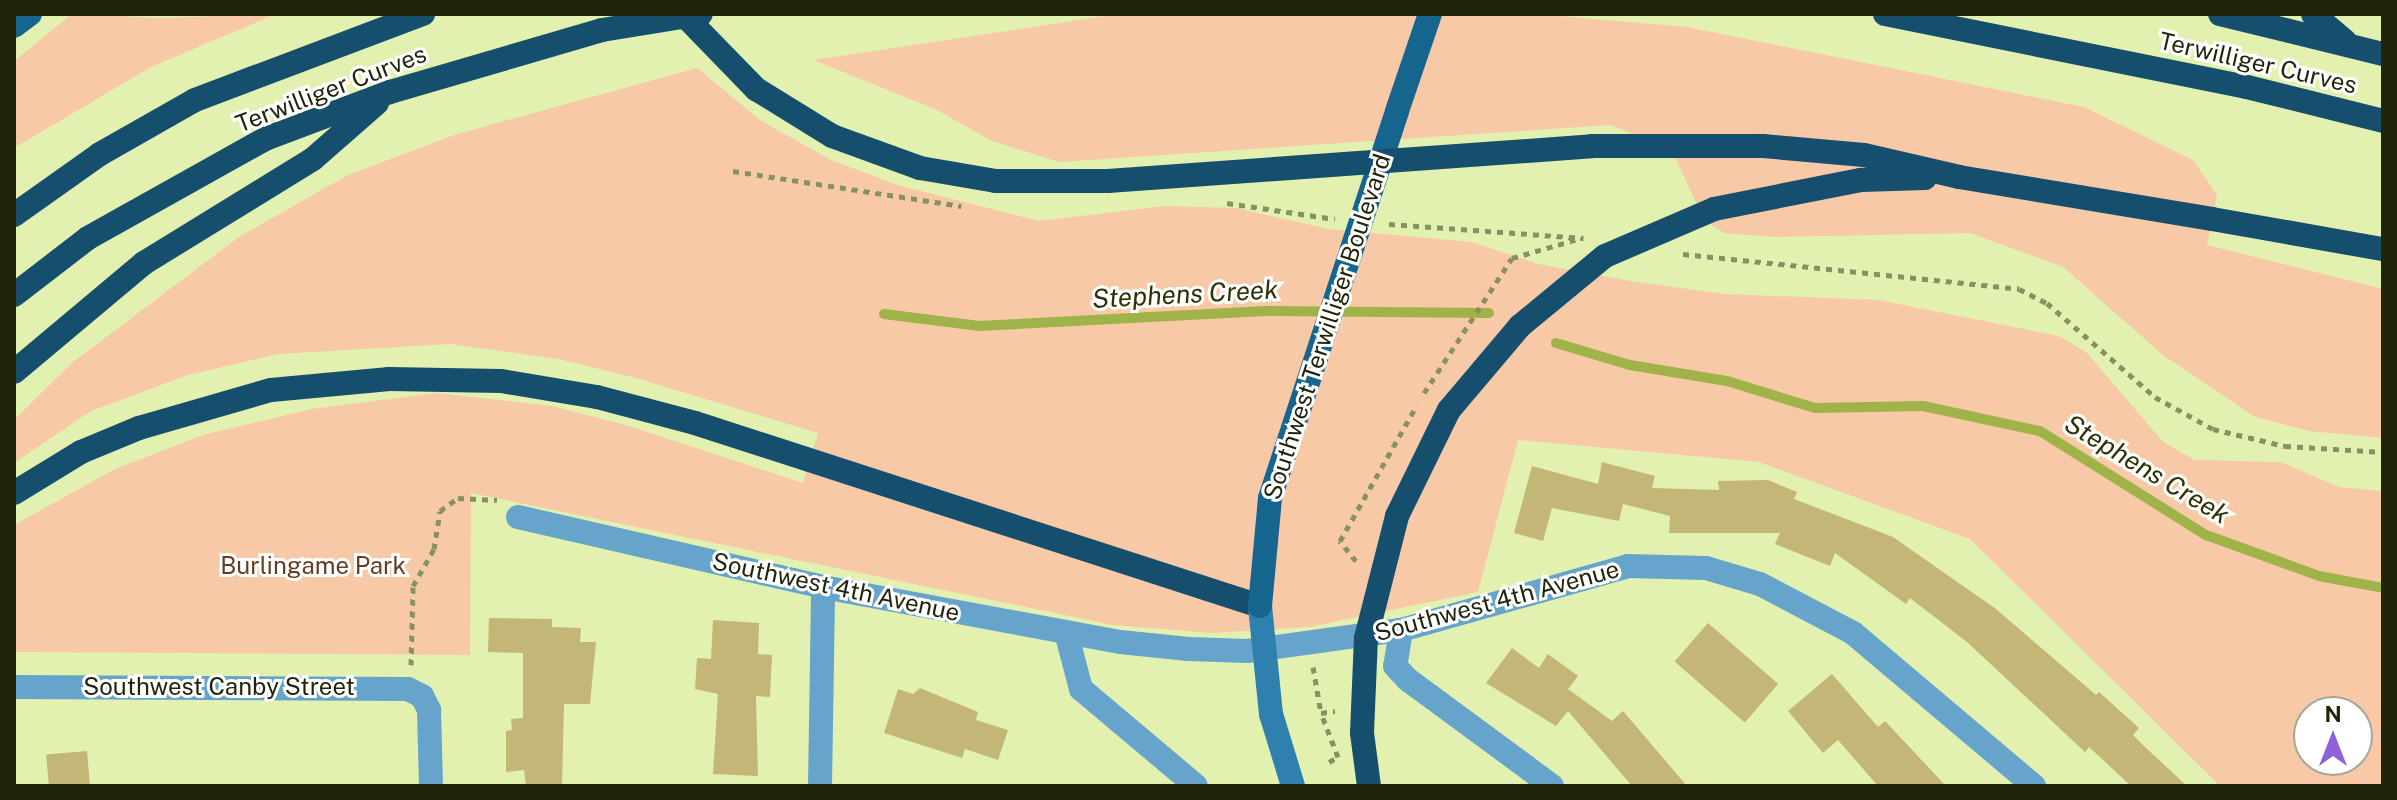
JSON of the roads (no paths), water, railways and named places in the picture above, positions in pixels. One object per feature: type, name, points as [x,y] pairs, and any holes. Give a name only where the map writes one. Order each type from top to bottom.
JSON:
[{"type":"highway","name":"Terwilliger Curves","points":[[14,215],[100,154],[195,100],[423,14]]},
{"type":"highway","points":[[683,14],[756,89],[820,129],[920,168],[996,181],[1108,181],[1592,146],[1777,147],[1864,155],[1959,177],[2383,249]]},
{"type":"highway","name":"Terwilliger Curves","points":[[14,295],[88,238],[183,181],[265,139],[390,92],[602,30],[701,14]]},
{"type":"highway","name":"Terwilliger Curves","points":[[1885,14],[2247,87],[2383,121]]},
{"type":"highway","name":"Terwilliger Curves","points":[[2220,14],[2383,54]]},
{"type":"highway","points":[[2313,14],[2350,45]]},
{"type":"highway","points":[[14,372],[144,263],[313,159],[390,92]]},
{"type":"highway","points":[[1369,786],[1362,733],[1366,638],[1397,516],[1449,410],[1520,326],[1605,256],[1714,209],[1861,180],[1959,177]]},
{"type":"highway","points":[[14,493],[81,452],[218,402],[320,382],[487,380],[563,390],[810,458],[1260,606]]},
{"type":"main road","points":[[14,26],[30,14]]},
{"type":"main road","name":"Southwest Terwilliger Boulevard","points":[[1293,786],[1271,714],[1260,606],[1270,498],[1430,14]]},
{"type":"street","name":"Southwest 4th Avenue","points":[[518,517],[823,587],[1066,632],[1189,649],[1247,651],[1401,630],[1628,566],[1706,568],[1760,584],[1853,633],[2034,786]]},
{"type":"street","points":[[820,786],[823,587]]},
{"type":"street","points":[[1401,630],[1395,666],[1407,679],[1552,786]]},
{"type":"street","points":[[1066,632],[1081,689],[1196,786]]},
{"type":"street","name":"Southwest Canby Street","points":[[14,687],[393,687],[422,696],[432,723],[431,786]]},
{"type":"waterway","name":"Stephens Creek","points":[[884,314],[979,326],[1266,311],[1489,313]]},
{"type":"waterway","name":"Stephens Creek","points":[[1556,343],[1630,365],[1727,381],[1815,408],[1923,406],[2040,431],[2206,535],[2319,576],[2383,588]]},
{"type":"park label","name":"Burlingame Park","points":[[313,566]]}]
